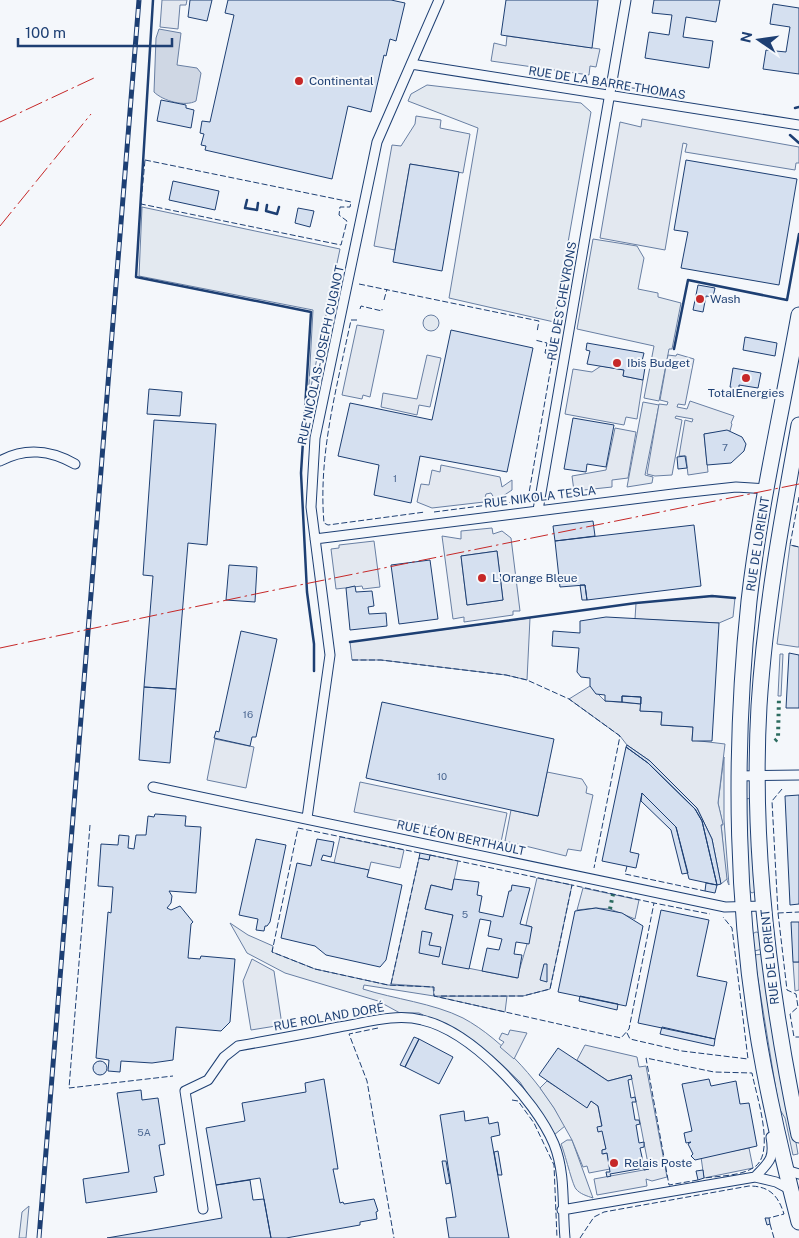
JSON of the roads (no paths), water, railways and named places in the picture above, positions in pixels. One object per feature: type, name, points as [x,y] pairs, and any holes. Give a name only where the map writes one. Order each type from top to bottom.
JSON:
[{"type":"main road","name":"RUE DE LORIENT","points":[[799,315],[749,603],[740,716],[739,776],[744,908],[764,1069],[792,1172],[791,1190],[799,1222]]},
{"type":"main road","name":"RUE DE LORIENT","points":[[799,425],[768,605],[759,708],[758,777],[764,906],[778,1026],[799,1135]]},
{"type":"street","name":"RUE NICOLAS-JOSEPH CUGNOT","points":[[307,818],[330,655],[311,507],[315,438],[377,142],[439,0]]},
{"type":"street","points":[[610,96],[626,0]]},
{"type":"street","name":"RUE DE LA BARRE-THOMAS","points":[[411,64],[799,125]]},
{"type":"street","name":"RUE DES CHEVRONS","points":[[538,510],[610,96]]},
{"type":"street","points":[[0,461],[17,454],[40,451],[55,454],[75,464]]},
{"type":"street","name":"RUE NIKOLA TESLA","points":[[315,539],[736,487],[768,489]]},
{"type":"street","points":[[739,776],[799,775]]},
{"type":"street","name":"RUE LÉON BERTHAULT","points":[[153,787],[725,907],[764,906]]},
{"type":"street","name":"RUE ROLAND DORÉ","points":[[203,1209],[185,1091],[208,1080],[224,1057],[238,1046],[387,1018],[422,1020],[447,1030],[499,1068],[530,1105],[554,1145],[563,1181],[562,1210]]},
{"type":"street","name":"RUE DE LORIENT","points":[[755,1177],[770,1161],[774,1151],[760,1080],[764,1069]]},
{"type":"street","points":[[565,1238],[562,1210],[755,1177],[776,1182],[791,1190]]},
{"type":"railway","points":[[39,1238],[139,0]]},
{"type":"place","name":"Continental","points":[[299,81]]},
{"type":"place","name":"Wash","points":[[700,299]]},
{"type":"place","name":"Ibis Budget","points":[[617,363]]},
{"type":"place","name":"TotalEnergies","points":[[746,378]]},
{"type":"place","name":"L'Orange Bleue","points":[[482,578]]},
{"type":"place","name":"Relais Poste","points":[[614,1163]]}]
